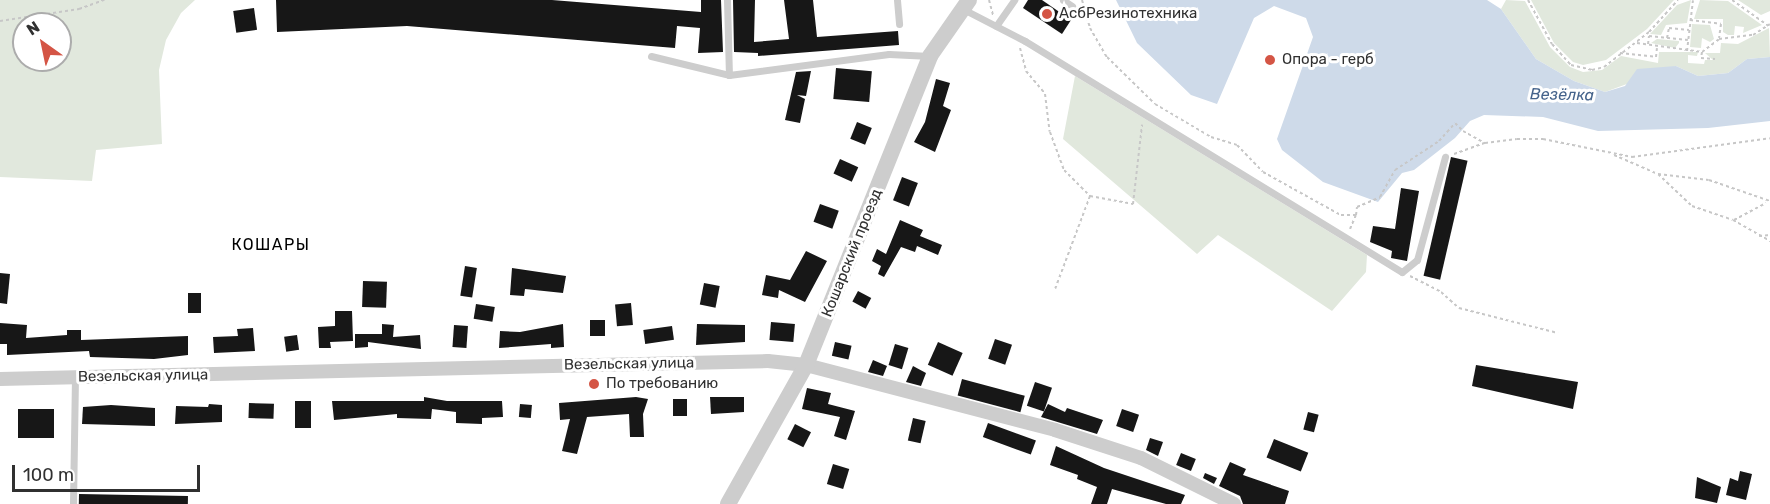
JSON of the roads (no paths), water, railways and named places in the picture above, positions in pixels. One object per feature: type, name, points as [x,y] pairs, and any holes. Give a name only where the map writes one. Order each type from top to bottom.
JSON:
[{"type":"street","name":"Кошарский проезд","points":[[728,504],[806,365],[930,56],[966,4]]},
{"type":"street","name":"Везельская улица","points":[[0,379],[768,361],[806,365],[1055,430],[1141,459],[1234,504]]},
{"type":"lane","points":[[727,0],[729,75]]},
{"type":"lane","points":[[897,0],[899,24]]},
{"type":"lane","points":[[996,26],[1014,0]]},
{"type":"lane","points":[[1063,0],[1072,6]]},
{"type":"lane","points":[[966,4],[996,26],[1024,40],[1402,272],[1417,260],[1445,157]]},
{"type":"lane","points":[[651,56],[729,75],[889,54],[930,56]]},
{"type":"lane","points":[[73,504],[75,377]]},
{"type":"water","name":"Везёлка","points":[[1116,0],[1487,0],[1501,9],[1536,59],[1574,81],[1605,92],[1625,86],[1637,69],[1676,66],[1698,76],[1728,73],[1747,59],[1770,57],[1770,121],[1708,128],[1598,131],[1543,117],[1484,115],[1470,121],[1455,138],[1414,170],[1402,173],[1378,202],[1323,182],[1282,150],[1277,139],[1313,37],[1306,18],[1274,6],[1254,18],[1217,104],[1191,95],[1137,43]]},
{"type":"place","name":"АсбРезинотехника","points":[[1047,14]]},
{"type":"place","name":"Опора - герб","points":[[1270,60]]},
{"type":"place","name":"По требованию","points":[[594,384]]},
{"type":"district","name":"КОШАРЫ","points":[[271,245]]}]
